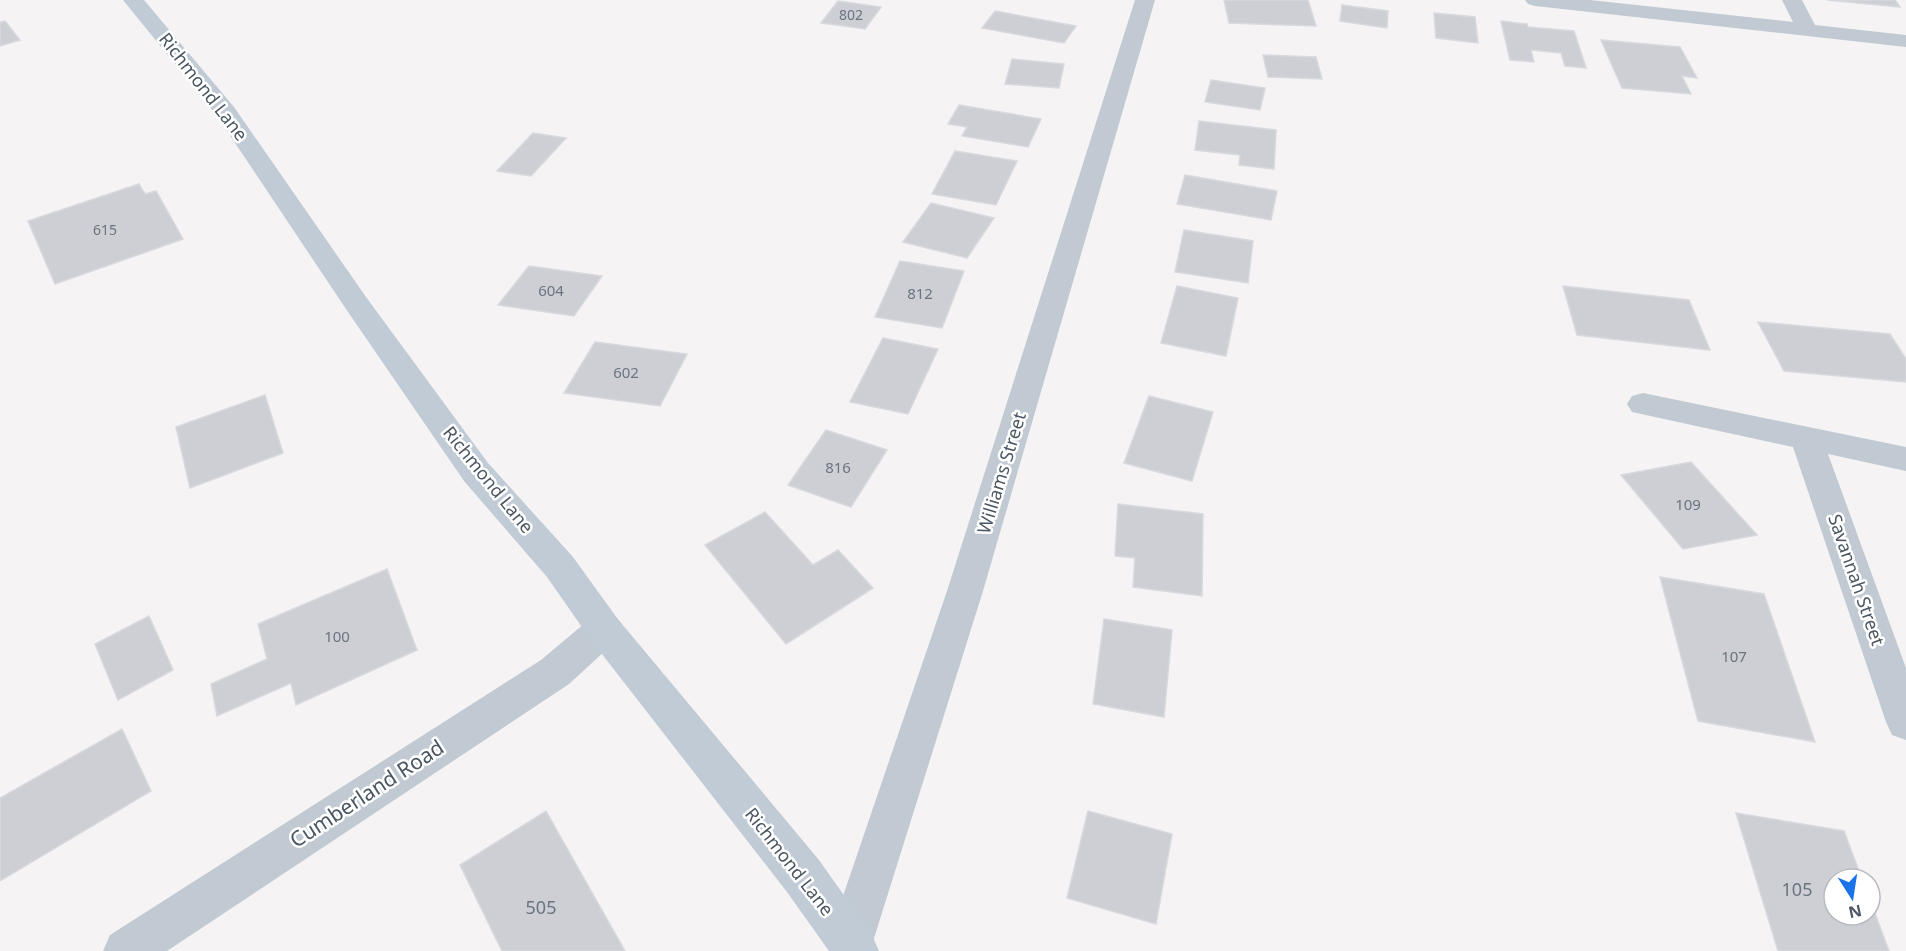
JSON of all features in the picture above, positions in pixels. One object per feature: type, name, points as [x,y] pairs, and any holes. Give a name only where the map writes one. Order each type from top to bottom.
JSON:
[{"type":"street","name":"Richmond Lane","points":[[133,0],[226,112],[356,303],[476,472],[560,567],[604,629],[803,876],[853,947]]},
{"type":"street","name":"Williams Street","points":[[853,947],[1001,481],[1145,0]]},
{"type":"street","points":[[1535,0],[1906,41]]},
{"type":"street","points":[[1792,0],[1807,30]]},
{"type":"street","points":[[1643,404],[1906,459]]},
{"type":"street","name":"Savannah Street","points":[[1806,438],[1906,722]]},
{"type":"street","name":"Cumberland Road","points":[[126,951],[555,672],[604,629]]},
{"type":"building","points":[[1224,0],[1308,0],[1316,26],[1229,23]]},
{"type":"building","points":[[1827,0],[1895,0],[1900,7]]},
{"type":"building","points":[[838,1],[881,7],[865,29],[821,23]]},
{"type":"building","points":[[1342,5],[1388,11],[1387,28],[1340,21]]},
{"type":"building","points":[[995,11],[1076,26],[1064,43],[982,28]]},
{"type":"building","points":[[1434,13],[1475,17],[1478,43],[1436,38]]},
{"type":"building","points":[[5,21],[20,40],[0,46],[0,22]]},
{"type":"building","points":[[1501,21],[1527,24],[1528,27],[1574,31],[1586,68],[1565,66],[1561,53],[1531,50],[1534,62],[1510,60]]},
{"type":"building","points":[[1601,40],[1680,47],[1697,78],[1682,76],[1691,94],[1622,88]]},
{"type":"building","points":[[1263,55],[1316,57],[1322,79],[1268,77]]},
{"type":"building","points":[[1012,59],[1064,64],[1059,88],[1005,84]]},
{"type":"building","points":[[1211,80],[1265,88],[1260,110],[1205,102]]},
{"type":"building","points":[[959,105],[1041,119],[1028,147],[962,136],[967,127],[948,124]]},
{"type":"building","points":[[1199,121],[1276,130],[1274,169],[1239,165],[1240,155],[1195,150]]},
{"type":"building","points":[[533,133],[566,138],[531,176],[497,171]]},
{"type":"building","points":[[955,151],[1017,161],[996,205],[932,194]]},
{"type":"building","points":[[1185,175],[1277,191],[1271,220],[1177,204]]},
{"type":"building","points":[[139,184],[145,194],[156,191],[183,239],[55,284],[28,221]]},
{"type":"building","points":[[931,203],[994,218],[967,258],[903,242]]},
{"type":"building","points":[[1184,230],[1253,241],[1248,283],[1175,272]]},
{"type":"building","points":[[900,261],[964,271],[942,328],[875,317]]},
{"type":"building","points":[[529,266],[602,276],[574,316],[498,305]]},
{"type":"building","points":[[1177,286],[1238,298],[1226,356],[1161,343]]},
{"type":"building","points":[[1563,286],[1689,300],[1710,350],[1577,335]]},
{"type":"building","points":[[1758,322],[1890,334],[1906,359],[1906,382],[1784,371]]},
{"type":"building","points":[[883,338],[938,349],[908,414],[850,402]]},
{"type":"building","points":[[595,342],[687,354],[660,406],[564,393]]},
{"type":"building","points":[[265,395],[283,453],[190,488],[176,427]]},
{"type":"building","points":[[1149,396],[1213,412],[1192,481],[1124,463]]},
{"type":"building","points":[[826,430],[887,450],[851,507],[788,485]]},
{"type":"building","points":[[1691,462],[1757,535],[1683,549],[1621,475]]},
{"type":"building","points":[[1118,504],[1203,514],[1202,596],[1133,587],[1135,558],[1115,556]]},
{"type":"building","points":[[765,512],[813,565],[838,550],[873,588],[786,644],[705,545]]},
{"type":"building","points":[[387,569],[417,650],[296,705],[291,683],[217,716],[211,684],[267,659],[258,624]]},
{"type":"building","points":[[1660,577],[1764,594],[1815,742],[1698,721]]},
{"type":"building","points":[[149,616],[173,670],[118,700],[95,644]]},
{"type":"building","points":[[1104,619],[1172,630],[1164,717],[1093,704]]},
{"type":"building","points":[[122,729],[151,791],[0,881],[0,798]]},
{"type":"building","points":[[546,811],[625,951],[502,951],[460,865]]},
{"type":"building","points":[[1088,811],[1172,834],[1156,924],[1067,898]]},
{"type":"building","points":[[1736,813],[1844,831],[1858,867],[1822,867],[1822,927],[1880,927],[1889,951],[1778,951]]}]
